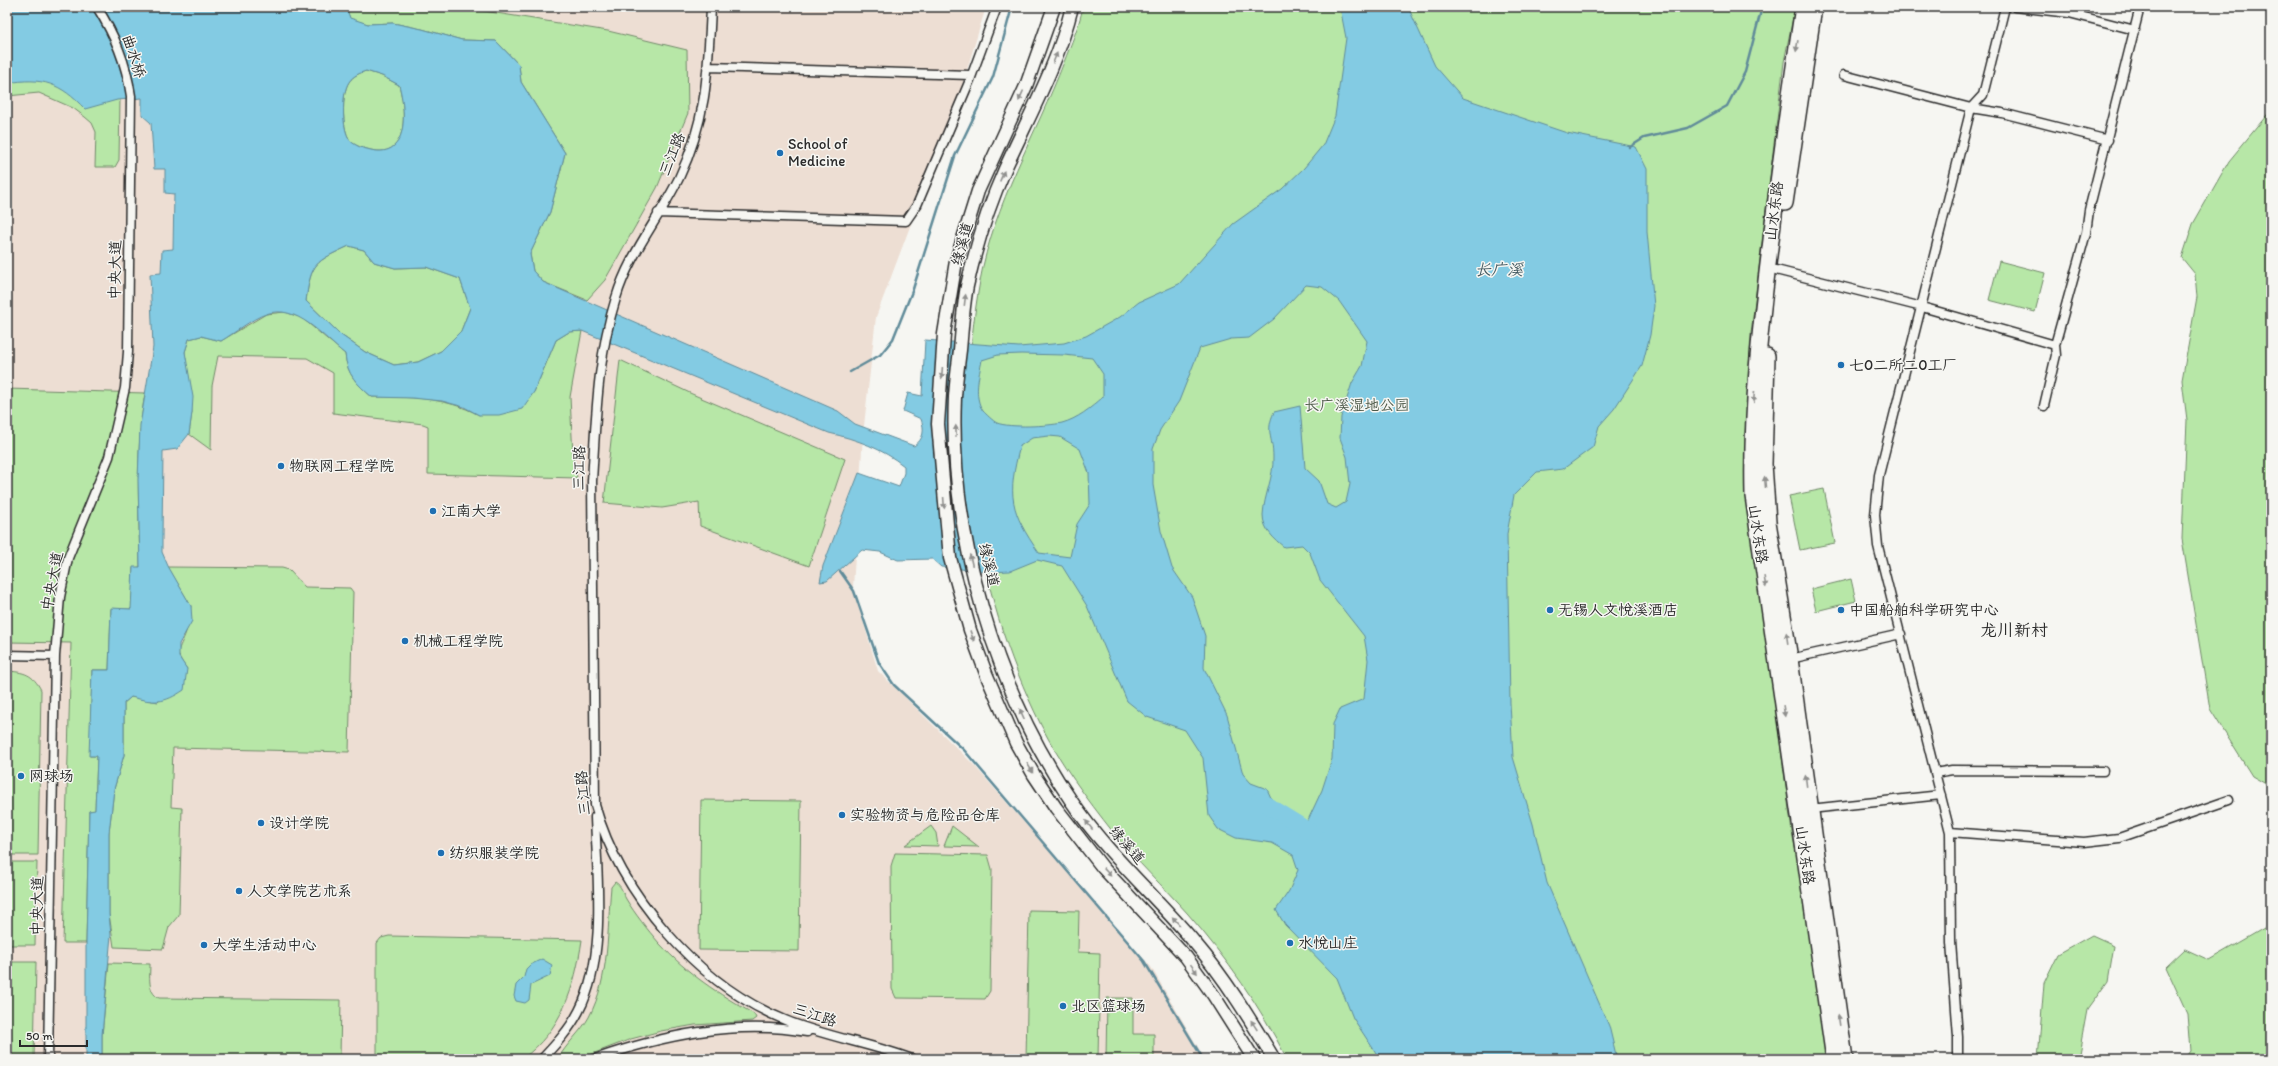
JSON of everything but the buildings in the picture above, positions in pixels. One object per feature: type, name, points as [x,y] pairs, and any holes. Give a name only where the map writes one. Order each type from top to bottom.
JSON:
[{"type":"highway","name":"山水东路","points":[[1803,7],[1786,113],[1760,321],[1753,402],[1753,482],[1757,530],[1834,1059]]},
{"type":"highway","name":"山水东路","points":[[1814,7],[1776,270],[1767,355],[1764,464],[1768,522],[1790,658],[1845,1059]]},
{"type":"main road","name":"缘溪道","points":[[1054,7],[1026,86],[978,191],[962,235],[950,293],[944,334],[938,424],[950,558],[970,630],[998,703],[1016,743],[1034,775],[1056,808],[1103,868],[1186,957],[1214,996],[1254,1059]]},
{"type":"main road","name":"缘溪道","points":[[1072,7],[1055,59],[985,218],[967,290],[955,398],[956,448],[962,520],[980,598],[1011,689],[1042,753],[1072,802],[1116,858],[1158,900],[1196,944],[1230,989],[1274,1059]]},
{"type":"street","name":"曲水桥","points":[[97,7],[116,42],[127,71],[131,96],[131,118]]},
{"type":"street","name":"三江路","points":[[711,7],[708,67],[703,111],[693,144],[679,179],[628,266],[616,298],[602,351],[594,433],[592,481],[595,804],[603,833],[632,888],[655,920],[683,950],[741,998],[784,1020],[832,1036],[886,1049],[912,1059]]},
{"type":"street","points":[[658,214],[906,221],[917,205],[970,80],[970,75],[996,7]]},
{"type":"street","points":[[1958,1059],[1958,1037],[1951,942],[1950,832],[1902,634],[1878,546],[1875,515],[1879,475],[1971,108],[1983,95],[2006,7]]},
{"type":"street","points":[[2015,7],[2069,13],[2135,30]]},
{"type":"street","points":[[2044,406],[2056,355],[2055,345],[2086,233],[2089,210],[2108,140],[2140,7]]},
{"type":"street","points":[[708,67],[970,75]]},
{"type":"street","points":[[1844,75],[1971,108],[2002,113],[2108,140]]},
{"type":"street","name":"中央大道","points":[[48,1059],[55,656],[60,597],[68,558],[109,458],[125,388],[128,352],[131,118]]},
{"type":"street","points":[[1776,270],[1922,307],[2055,345]]},
{"type":"street","points":[[1790,658],[1902,634]]},
{"type":"street","points":[[7,655],[55,656]]},
{"type":"street","points":[[1936,773],[1952,770],[2103,770]]},
{"type":"street","points":[[1810,809],[1941,795]]},
{"type":"street","points":[[1950,832],[2084,842],[2105,840],[2119,838],[2229,800]]},
{"type":"street","points":[[542,1059],[569,1028],[580,1010],[589,987],[595,960],[598,936],[595,804]]},
{"type":"street","points":[[595,1059],[655,1040],[695,1032],[738,1028],[780,1028],[832,1036]]},
{"type":"shaded area","name":"江南大学","points":[[7,7],[986,7],[959,96],[876,317],[863,435],[853,587],[878,671],[972,763],[1151,967],[1205,1059],[7,1059]]},
{"type":"green space","points":[[346,7],[459,7],[608,31],[687,50],[688,113],[657,188],[605,280],[587,300],[543,282],[533,271],[530,254],[550,212],[565,153],[521,82],[519,65],[496,41],[462,40],[393,23],[368,24],[350,19]]},
{"type":"green space","name":"长广溪湿地公园","points":[[1083,7],[1795,7],[1784,62],[1751,333],[1745,436],[1750,517],[1792,832],[1803,887],[1827,1059],[1287,1059],[1266,1020],[1216,948],[1188,914],[1122,843],[1093,807],[1048,739],[1041,725],[1017,672],[999,618],[984,564],[974,508],[969,452],[968,395],[972,338],[980,281],[986,252],[1005,197],[1053,89],[1075,35]]},
{"type":"green space","points":[[366,71],[382,76],[399,85],[403,108],[402,132],[398,141],[391,148],[381,151],[357,146],[352,143],[347,135],[345,125],[344,99],[346,89],[350,81],[356,75]]},
{"type":"green space","points":[[39,78],[120,99],[119,160],[115,167],[95,167],[96,132],[92,123],[73,108],[39,93],[7,96],[7,82],[18,79]]},
{"type":"green space","points":[[2271,110],[2271,787],[2252,776],[2210,709],[2182,539],[2187,420],[2182,380],[2197,297],[2195,274],[2182,258],[2193,224],[2229,161]]},
{"type":"green space","points":[[349,246],[364,250],[374,262],[395,268],[426,267],[460,279],[470,308],[461,331],[441,351],[418,362],[394,365],[365,352],[341,335],[306,301],[310,278],[317,265],[322,260]]},
{"type":"green space","points":[[1999,261],[2045,273],[2035,312],[1989,300]]},
{"type":"green space","points":[[285,312],[302,318],[345,354],[350,373],[362,388],[372,397],[400,397],[440,401],[466,409],[479,415],[534,392],[556,340],[569,332],[582,331],[570,397],[573,456],[577,478],[428,474],[428,426],[423,424],[333,413],[333,373],[307,358],[218,356],[212,386],[211,450],[189,434],[192,412],[185,352],[189,339],[201,336],[221,341],[266,314]]},
{"type":"green space","points":[[620,360],[692,394],[845,459],[809,566],[700,526],[699,502],[662,508],[604,503]]},
{"type":"green space","points":[[7,389],[145,393],[139,459],[140,567],[133,568],[132,609],[111,609],[109,670],[92,670],[90,756],[97,756],[95,811],[89,811],[86,943],[63,943],[71,643],[7,642]]},
{"type":"green space","points":[[1824,489],[1835,543],[1800,550],[1789,496]]},
{"type":"green space","points":[[168,567],[282,568],[289,570],[305,587],[350,588],[353,592],[349,752],[173,748],[171,807],[182,808],[179,915],[169,927],[163,949],[114,947],[109,914],[109,833],[114,789],[124,755],[124,703],[131,697],[158,702],[187,669],[180,658],[179,651],[187,629],[191,606]]},
{"type":"green space","points":[[1851,579],[1856,601],[1816,611],[1811,589]]},
{"type":"green space","name":"网球场","points":[[7,671],[23,673],[31,677],[35,680],[41,690],[38,855],[7,855]]},
{"type":"green space","points":[[701,800],[801,801],[799,951],[699,950]]},
{"type":"green space","points":[[931,826],[936,833],[938,846],[905,845]]},
{"type":"green space","points":[[952,826],[979,847],[944,846]]},
{"type":"green space","points":[[895,853],[988,855],[992,869],[990,991],[985,999],[896,998],[892,989],[891,866]]},
{"type":"green space","points":[[7,862],[37,862],[35,945],[7,945]]},
{"type":"green space","points":[[615,882],[621,887],[626,899],[641,921],[659,943],[681,965],[704,983],[754,1014],[756,1018],[752,1021],[695,1025],[661,1031],[631,1039],[579,1059],[558,1059],[586,1022],[596,1002],[604,970],[611,887]]},
{"type":"green space","name":"北区篮球场","points":[[1029,910],[1079,911],[1078,952],[1100,953],[1098,1059],[1026,1059]]},
{"type":"green space","points":[[2271,924],[2271,1059],[2184,1059],[2190,1051],[2187,1013],[2166,967],[2185,949],[2209,960]]},
{"type":"green space","points":[[2092,935],[2114,945],[2108,981],[2087,1010],[2078,1059],[2038,1059],[2044,983],[2058,954]]},
{"type":"green space","points":[[389,936],[582,940],[570,991],[557,1021],[536,1047],[522,1059],[377,1059],[377,943],[381,938]]},
{"type":"green space","points":[[7,962],[36,962],[34,1059],[7,1059]]},
{"type":"green space","points":[[109,963],[150,964],[151,988],[155,995],[159,998],[341,1000],[340,1059],[102,1059],[102,1035]]},
{"type":"green space","points":[[1107,998],[1133,998],[1133,1034],[1154,1034],[1154,1059],[1106,1059]]},
{"type":"water","name":"长广溪","points":[[7,7],[346,7],[350,18],[368,24],[393,23],[462,40],[496,41],[519,65],[521,82],[565,153],[550,212],[530,254],[533,271],[543,282],[838,411],[855,424],[914,446],[923,434],[921,419],[903,411],[908,393],[922,396],[925,340],[1019,347],[1064,343],[1086,336],[1120,317],[1139,302],[1179,284],[1233,224],[1282,189],[1304,168],[1323,145],[1335,116],[1346,38],[1340,7],[1408,7],[1435,66],[1463,98],[1567,133],[1636,147],[1647,169],[1647,232],[1654,306],[1650,335],[1642,366],[1614,409],[1599,426],[1593,447],[1563,469],[1537,472],[1514,495],[1507,534],[1510,703],[1513,757],[1533,824],[1547,883],[1609,1026],[1617,1059],[1380,1059],[1353,1018],[1337,978],[1285,925],[1276,910],[1289,891],[1298,870],[1293,855],[1272,843],[1236,838],[1218,829],[1209,816],[1203,758],[1185,730],[1147,717],[1127,701],[1087,606],[1062,566],[1037,560],[1010,571],[989,572],[941,567],[932,559],[898,560],[880,552],[862,550],[827,581],[820,582],[823,566],[859,473],[899,487],[904,473],[904,466],[896,460],[859,442],[829,433],[582,331],[569,332],[556,340],[534,392],[522,409],[499,415],[479,415],[464,407],[442,401],[412,398],[372,397],[362,388],[350,373],[345,354],[319,331],[299,317],[288,313],[277,312],[266,314],[255,319],[221,341],[201,336],[189,339],[185,352],[193,397],[192,413],[189,434],[177,449],[163,451],[162,552],[168,566],[191,606],[192,621],[179,644],[179,657],[187,669],[184,690],[177,695],[159,701],[131,697],[124,703],[124,755],[114,789],[109,833],[109,914],[111,935],[102,1035],[102,1059],[86,1059],[86,943],[89,811],[95,810],[97,756],[89,756],[92,670],[109,670],[111,608],[131,609],[133,567],[140,567],[138,480],[140,425],[153,347],[150,274],[161,273],[162,250],[173,249],[174,194],[165,193],[165,169],[154,169],[151,123],[142,115],[142,98],[117,100],[85,109],[67,93],[50,84],[31,81],[7,83]],"holes":[[[366,71],[382,76],[399,85],[403,108],[402,132],[398,141],[391,148],[381,151],[362,148],[352,143],[347,135],[344,114],[345,93],[350,81],[356,75]],[[349,246],[364,250],[374,262],[395,268],[426,267],[460,279],[470,308],[461,331],[441,351],[418,362],[394,365],[365,352],[341,335],[306,301],[310,278],[313,271],[322,260]],[[1306,285],[1322,287],[1339,301],[1367,341],[1362,366],[1352,383],[1341,417],[1340,438],[1347,457],[1350,484],[1346,502],[1336,508],[1327,504],[1319,481],[1305,468],[1300,406],[1274,412],[1270,425],[1273,464],[1263,515],[1265,525],[1273,537],[1284,547],[1302,545],[1310,553],[1320,580],[1364,636],[1368,660],[1364,699],[1340,709],[1333,724],[1332,759],[1322,790],[1308,820],[1292,827],[1281,820],[1267,789],[1251,783],[1243,774],[1227,715],[1204,668],[1205,636],[1192,597],[1172,568],[1161,531],[1153,485],[1153,449],[1160,430],[1179,401],[1200,348],[1231,339],[1249,338],[1274,319]],[[998,355],[1064,355],[1092,358],[1103,374],[1103,397],[1084,413],[1062,423],[1029,426],[1011,426],[997,423],[983,411],[977,392],[982,360]],[[1049,436],[1060,437],[1080,449],[1089,473],[1090,504],[1077,524],[1070,557],[1039,553],[1022,526],[1017,514],[1013,491],[1013,478],[1020,446],[1032,438]]]},
{"type":"water","points":[[542,959],[552,965],[550,976],[531,985],[529,1000],[525,1003],[516,1001],[514,996],[516,985],[524,977],[526,969],[530,965]]},
{"type":"waterway","points":[[850,372],[880,355],[893,339],[913,289],[955,156],[993,77],[1012,7]]},
{"type":"waterway","points":[[1630,147],[1644,138],[1688,128],[1727,106],[1745,72],[1762,7]]},
{"type":"waterway","points":[[840,571],[854,591],[879,663],[894,685],[964,750],[1144,961],[1203,1059]]},
{"type":"waterway","points":[[1259,800],[1316,835]]},
{"type":"place","name":"School of Medicine","points":[[780,153]]},
{"type":"place","name":"七0二所二0工厂","points":[[1841,365]]},
{"type":"place","name":"物联网工程学院","points":[[281,466]]},
{"type":"place","name":"江南大学","points":[[433,511]]},
{"type":"place","name":"无锡人文悦溪酒店","points":[[1550,610]]},
{"type":"place","name":"中国船舶科学研究中心","points":[[1841,610]]},
{"type":"place","name":"机械工程学院","points":[[405,641]]},
{"type":"place","name":"网球场","points":[[21,776]]},
{"type":"place","name":"实验物资与危险品仓库","points":[[842,815]]},
{"type":"place","name":"设计学院","points":[[261,823]]},
{"type":"place","name":"纺织服装学院","points":[[441,853]]},
{"type":"place","name":"人文学院艺术系","points":[[239,891]]},
{"type":"place","name":"水悦山庄","points":[[1290,943]]},
{"type":"place","name":"大学生活动中心","points":[[204,945]]},
{"type":"place","name":"北区篮球场","points":[[1063,1006]]},
{"type":"district","name":"龙川新村","points":[[2014,630]]}]
